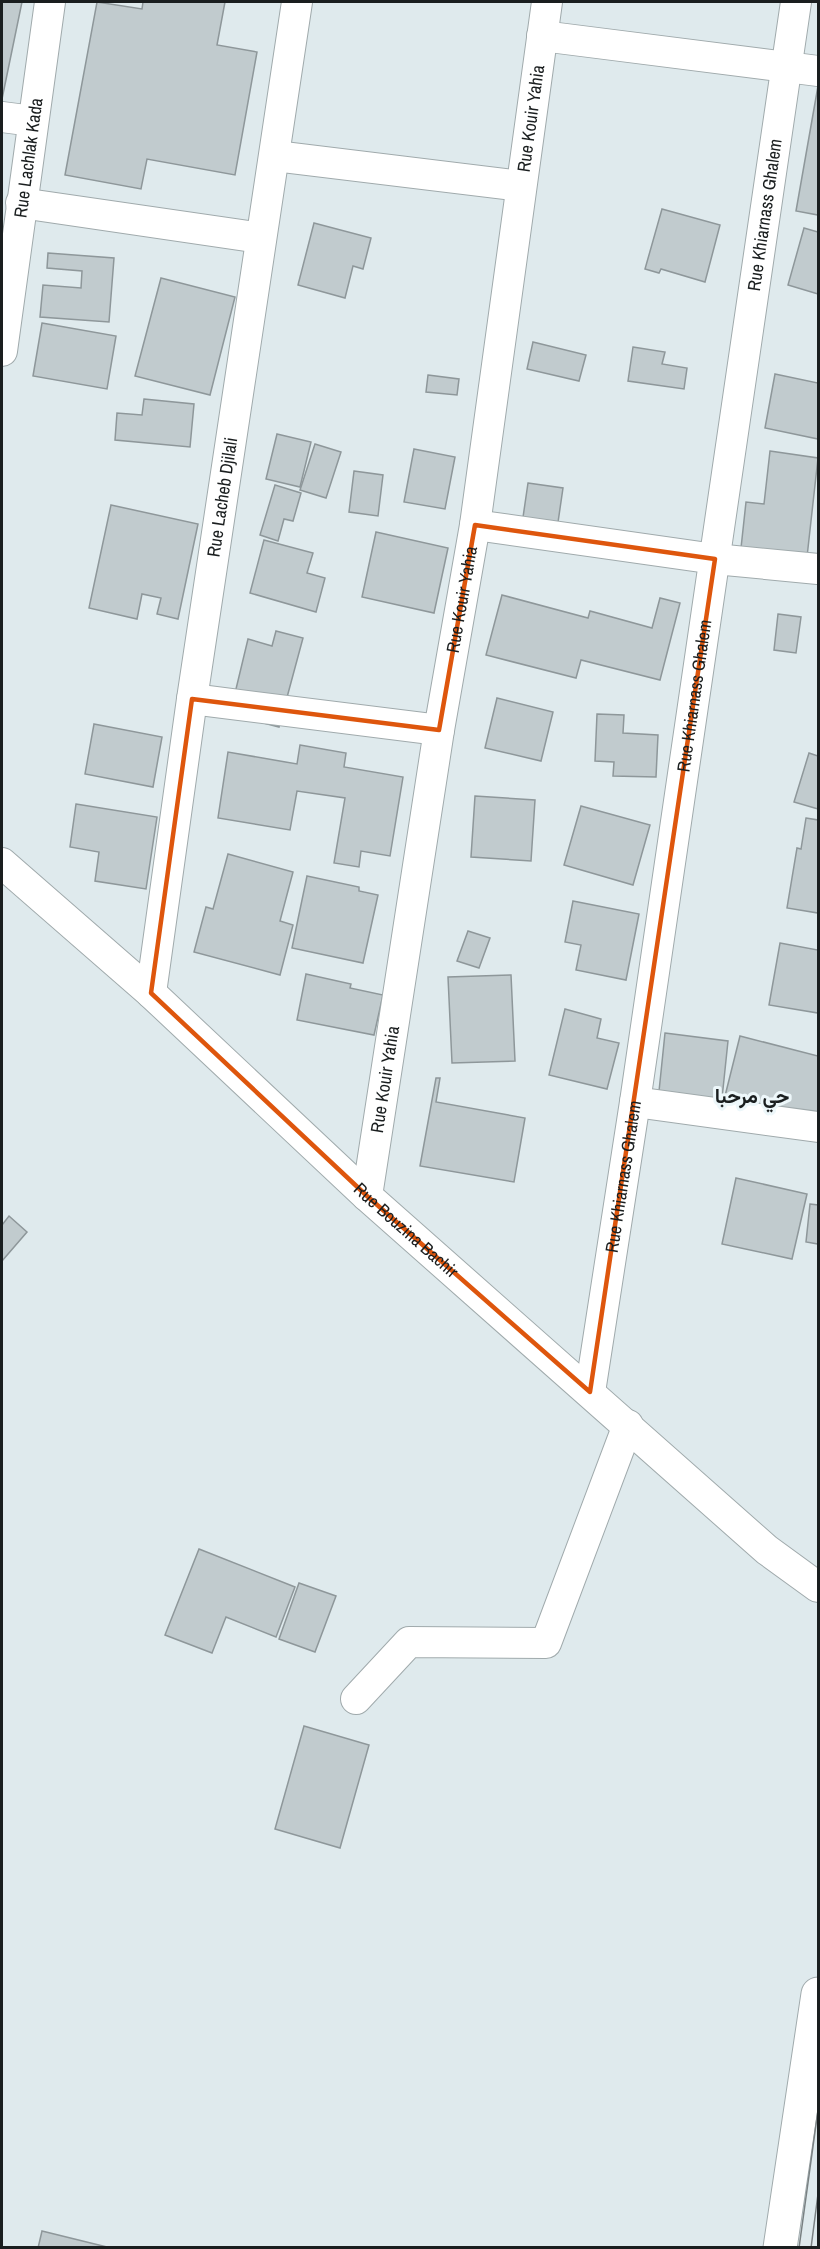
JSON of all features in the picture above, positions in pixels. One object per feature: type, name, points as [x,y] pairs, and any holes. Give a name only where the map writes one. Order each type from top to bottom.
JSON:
[{"type":"main road","points":[[780,2247],[819,1994]]},
{"type":"street","name":"Rue Lachlak Kada","points":[[2,351],[50,2]]},
{"type":"street","name":"Rue Lacheb Djilali","points":[[150,993],[297,2]]},
{"type":"street","name":"Rue Kouir Yahia","points":[[367,1196],[439,730],[475,525],[547,2]]},
{"type":"street","name":"Rue Khiarnass Ghalem","points":[[590,1392],[635,1102],[796,2]]},
{"type":"street","points":[[542,36],[819,71]]},
{"type":"street","points":[[2,117],[33,122]]},
{"type":"street","points":[[275,156],[521,186]]},
{"type":"street","points":[[21,203],[261,238]]},
{"type":"street","points":[[475,525],[715,559],[819,569]]},
{"type":"street","points":[[192,699],[439,730]]},
{"type":"street","name":"Rue Bouzina Bachir","points":[[2,863],[150,993],[367,1196],[767,1550],[818,1588]]},
{"type":"street","points":[[635,1102],[819,1126]]},
{"type":"street","points":[[356,1699],[409,1642],[546,1643],[628,1425]]},
{"type":"highlighted area","points":[[475,525],[715,559],[590,1392],[367,1196],[151,993],[192,699],[439,730]]},
{"type":"building","points":[[2,2],[22,2],[2,99]]},
{"type":"building","points":[[97,2],[142,9],[143,2],[225,2],[217,45],[257,52],[235,175],[147,159],[141,189],[65,175]]},
{"type":"building","points":[[818,86],[818,215],[796,211]]},
{"type":"building","points":[[662,209],[720,225],[705,282],[661,269],[659,273],[645,269]]},
{"type":"building","points":[[314,223],[371,238],[363,269],[353,266],[345,298],[298,285]]},
{"type":"building","points":[[804,228],[818,232],[818,294],[788,285]]},
{"type":"building","points":[[48,253],[114,258],[109,322],[40,317],[43,285],[81,288],[82,271],[47,268]]},
{"type":"building","points":[[161,278],[235,297],[210,395],[135,376]]},
{"type":"building","points":[[42,323],[116,336],[107,389],[33,376]]},
{"type":"building","points":[[533,342],[586,355],[579,381],[527,369]]},
{"type":"building","points":[[633,347],[665,352],[662,364],[687,368],[684,389],[628,381]]},
{"type":"building","points":[[775,374],[818,383],[818,439],[765,428]]},
{"type":"building","points":[[428,375],[459,379],[457,395],[426,392]]},
{"type":"building","points":[[144,399],[194,404],[190,447],[115,440],[117,413],[142,415]]},
{"type":"building","points":[[277,434],[311,442],[300,487],[266,479]]},
{"type":"building","points":[[315,444],[341,452],[326,498],[300,490]]},
{"type":"building","points":[[414,449],[455,457],[445,509],[404,502]]},
{"type":"building","points":[[770,451],[818,458],[807,557],[741,548],[746,502],[764,504]]},
{"type":"building","points":[[354,471],[383,475],[378,516],[349,512]]},
{"type":"building","points":[[528,483],[563,488],[556,536],[521,531]]},
{"type":"building","points":[[275,485],[301,493],[293,521],[284,519],[278,541],[260,535]]},
{"type":"building","points":[[111,505],[198,524],[178,619],[157,614],[161,598],[142,594],[137,619],[89,608]]},
{"type":"building","points":[[376,532],[448,548],[434,613],[362,597]]},
{"type":"building","points":[[264,540],[313,553],[307,573],[325,578],[316,612],[250,593]]},
{"type":"building","points":[[502,595],[588,618],[590,611],[652,628],[660,598],[680,603],[660,680],[581,660],[576,678],[486,655]]},
{"type":"building","points":[[778,614],[801,617],[796,653],[774,650]]},
{"type":"building","points":[[276,631],[303,638],[279,727],[230,714],[248,639],[272,646]]},
{"type":"building","points":[[497,698],[553,712],[541,761],[485,748]]},
{"type":"building","points":[[597,714],[624,715],[623,733],[658,735],[656,777],[613,776],[614,762],[595,761]]},
{"type":"building","points":[[94,724],[162,737],[153,787],[85,774]]},
{"type":"building","points":[[300,745],[346,753],[344,767],[403,777],[390,856],[361,851],[359,867],[334,863],[345,798],[297,791],[290,830],[218,818],[228,752],[297,764]]},
{"type":"building","points":[[809,753],[818,756],[818,809],[794,802]]},
{"type":"building","points":[[475,796],[535,800],[531,861],[471,857]]},
{"type":"building","points":[[76,804],[157,817],[146,889],[95,881],[99,852],[70,847]]},
{"type":"building","points":[[581,806],[650,825],[633,885],[564,865]]},
{"type":"building","points":[[806,818],[818,820],[818,913],[787,908],[797,848],[801,849]]},
{"type":"building","points":[[228,854],[293,872],[280,921],[293,925],[280,975],[194,952],[206,907],[213,909]]},
{"type":"building","points":[[307,876],[359,887],[359,891],[378,895],[363,963],[292,948]]},
{"type":"building","points":[[573,901],[639,914],[626,980],[576,970],[581,945],[565,942]]},
{"type":"building","points":[[468,931],[490,938],[479,968],[457,961]]},
{"type":"building","points":[[780,943],[818,950],[818,1013],[769,1005]]},
{"type":"building","points":[[306,974],[351,984],[350,988],[383,995],[374,1035],[297,1020]]},
{"type":"building","points":[[511,975],[515,1061],[452,1063],[448,977]]},
{"type":"building","points":[[565,1009],[601,1019],[597,1038],[619,1043],[607,1089],[549,1075]]},
{"type":"building","points":[[665,1033],[728,1041],[721,1108],[658,1101]]},
{"type":"building","points":[[740,1036],[818,1056],[818,1129],[723,1104]]},
{"type":"building","points":[[436,1078],[440,1078],[436,1102],[525,1118],[514,1182],[420,1166]]},
{"type":"building","points":[[736,1178],[807,1194],[792,1259],[722,1244]]},
{"type":"building","points":[[810,1204],[818,1205],[818,1244],[806,1242]]},
{"type":"building","points":[[9,1216],[27,1232],[2,1261],[2,1225]]},
{"type":"building","points":[[199,1549],[295,1587],[276,1637],[226,1617],[212,1653],[165,1635]]},
{"type":"building","points":[[299,1583],[336,1596],[315,1652],[279,1639]]},
{"type":"building","points":[[304,1726],[369,1745],[340,1848],[275,1829]]},
{"type":"building","points":[[42,2231],[111,2248],[38,2248]]},
{"type":"tram line","points":[[799,2248],[818,2110]]},
{"type":"tram line","points":[[811,2248],[818,2194]]},
{"type":"district","name":"حي مرحبا","points":[[752,1096]]}]
